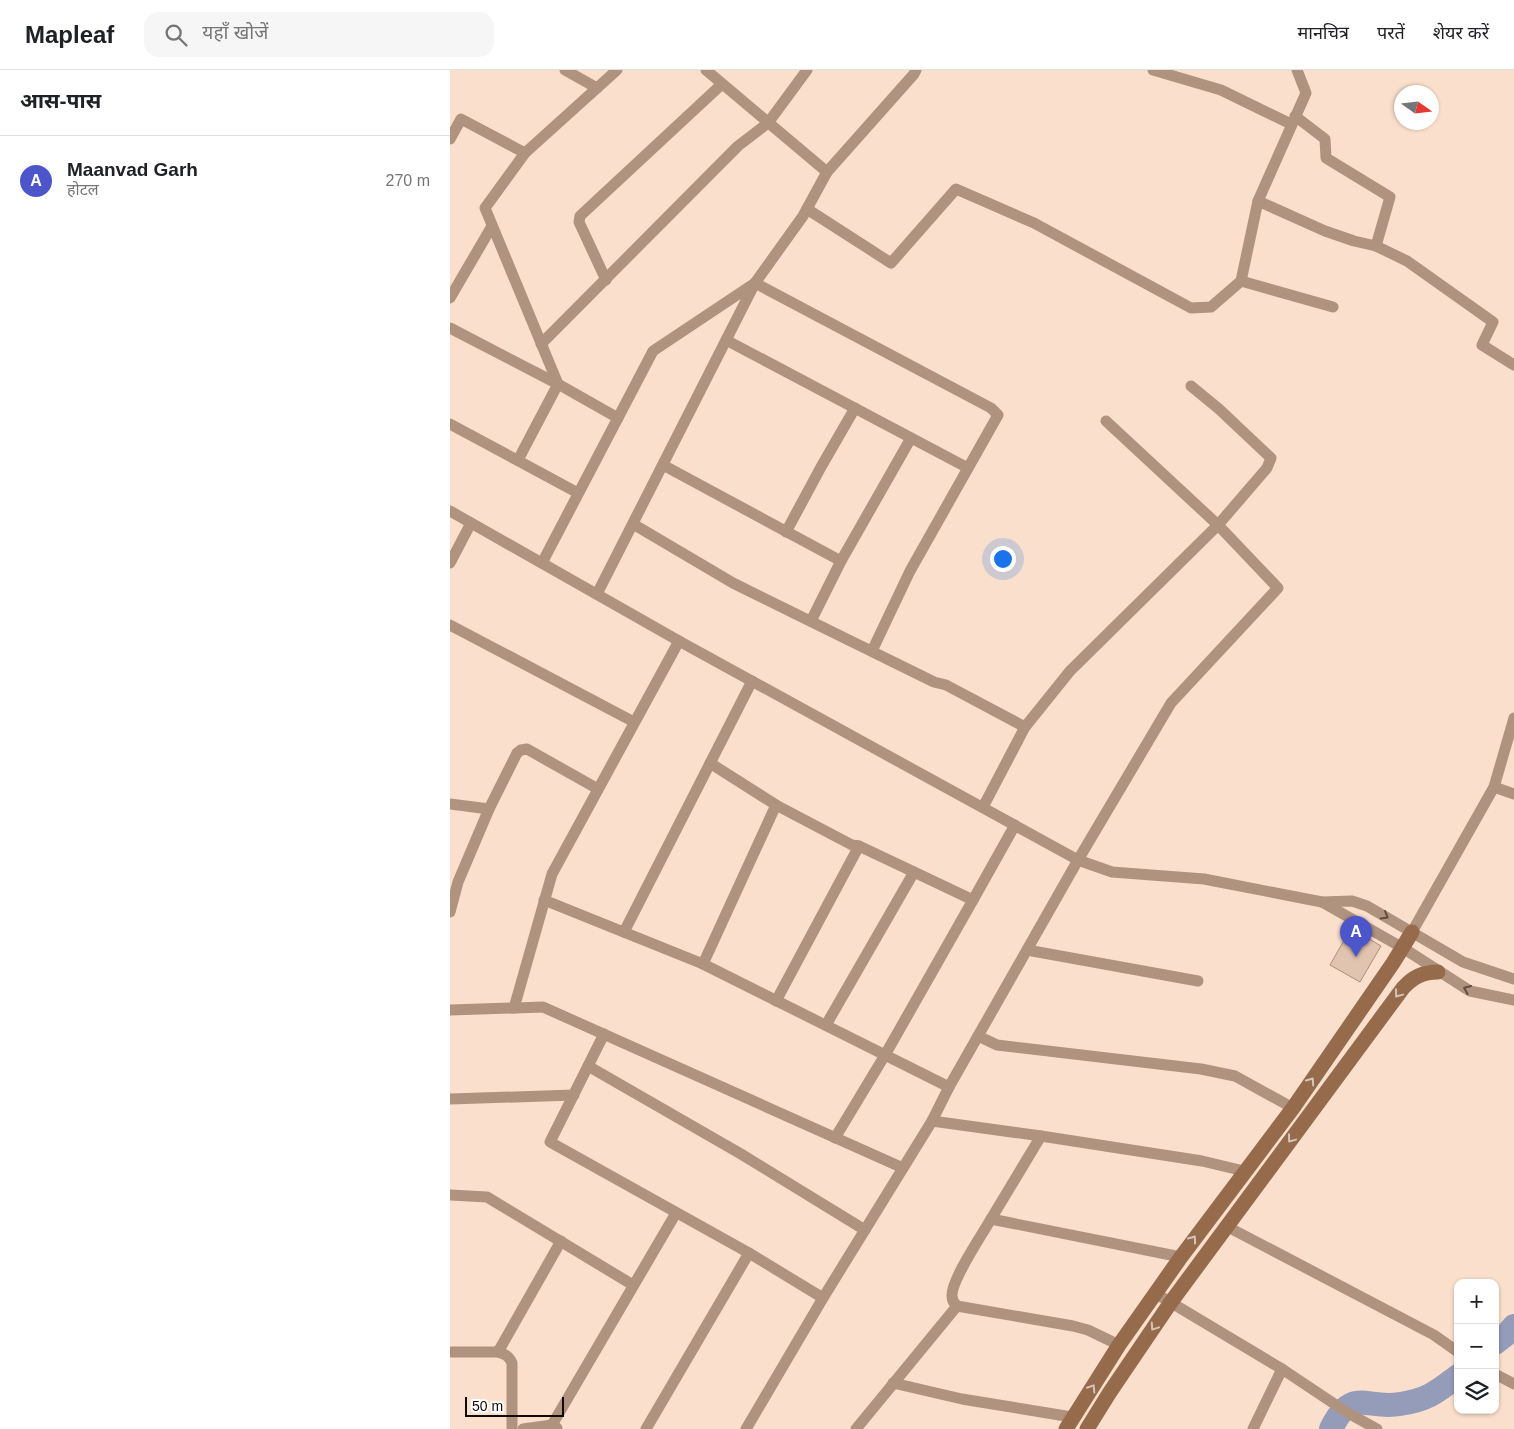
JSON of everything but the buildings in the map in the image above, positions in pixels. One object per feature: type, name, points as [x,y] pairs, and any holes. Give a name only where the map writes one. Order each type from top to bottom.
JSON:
[{"type":"street","points":[[565,70],[597,88]]},
{"type":"street","points":[[558,384],[484,208],[525,153],[617,70]]},
{"type":"street","points":[[706,70],[827,172]]},
{"type":"street","points":[[541,344],[738,146],[768,123],[807,70]]},
{"type":"street","points":[[597,594],[756,283],[807,210],[827,172],[916,70]]},
{"type":"street","points":[[1153,70],[1221,90],[1293,120],[1325,139],[1326,158],[1390,197],[1376,246]]},
{"type":"street","points":[[807,210],[891,263],[956,189],[1034,223],[1191,308],[1211,308],[1241,280],[1258,201],[1306,93],[1297,70]]},
{"type":"street","points":[[606,280],[579,222],[580,216],[722,84]]},
{"type":"street","points":[[450,113],[525,153]]},
{"type":"street","points":[[450,138],[461,119]]},
{"type":"street","points":[[1258,201],[1325,232],[1376,246],[1407,261],[1493,322],[1482,345],[1514,365]]},
{"type":"street","points":[[450,298],[492,226]]},
{"type":"street","points":[[1241,280],[1333,307]]},
{"type":"street","points":[[542,563],[654,351],[756,283]]},
{"type":"street","points":[[756,283],[991,408],[998,416],[910,572],[872,651]]},
{"type":"street","points":[[450,328],[558,384],[618,418]]},
{"type":"street","points":[[726,340],[968,468]]},
{"type":"street","points":[[518,460],[558,384]]},
{"type":"street","points":[[983,807],[1025,727],[1070,672],[1218,525],[1268,468],[1271,458],[1219,409],[1190,386]]},
{"type":"street","points":[[786,532],[856,408]]},
{"type":"street","points":[[746,1429],[823,1298],[932,1121],[949,1087],[1078,860],[1171,703],[1278,588],[1218,525],[1106,421]]},
{"type":"street","points":[[450,424],[578,493]]},
{"type":"street","points":[[811,622],[841,561],[911,438]]},
{"type":"street","points":[[663,465],[841,561]]},
{"type":"street","points":[[450,510],[679,641],[1078,860],[1112,872],[1204,879],[1322,902],[1358,902],[1463,962],[1514,979]]},
{"type":"street","points":[[450,563],[471,523]]},
{"type":"street","points":[[633,524],[733,583],[934,682],[946,685],[1025,727]]},
{"type":"street","points":[[450,625],[634,722]]},
{"type":"street","points":[[514,1008],[552,874],[679,641]]},
{"type":"street","points":[[624,932],[752,681]]},
{"type":"street","points":[[893,1383],[1069,1423],[1119,1345],[1244,1171],[1293,1108],[1402,948],[1494,787],[1514,718]]},
{"type":"street","points":[[450,912],[454,882],[517,753],[521,750],[527,750],[598,789]]},
{"type":"street","points":[[710,763],[776,805],[852,845],[859,846],[973,900]]},
{"type":"street","points":[[1494,787],[1514,794]]},
{"type":"street","points":[[450,804],[489,809]]},
{"type":"street","points":[[703,964],[776,805]]},
{"type":"street","points":[[835,1138],[885,1055],[1015,825]]},
{"type":"street","points":[[776,1000],[859,846]]},
{"type":"street","points":[[826,1025],[914,872]]},
{"type":"street","points":[[544,900],[703,964],[949,1087]]},
{"type":"street","points":[[1322,902],[1402,948],[1470,991],[1514,1000]]},
{"type":"street","points":[[1027,950],[1198,982]]},
{"type":"street","points":[[1087,1429],[1171,1302],[1403,988],[1414,977],[1430,972],[1438,972]]},
{"type":"street","points":[[450,1010],[543,1007],[903,1168]]},
{"type":"street","points":[[604,1034],[550,1142],[749,1253],[823,1298]]},
{"type":"street","points":[[978,1036],[997,1045],[1201,1069],[1235,1076],[1293,1108]]},
{"type":"street","points":[[588,1066],[741,1154],[865,1230]]},
{"type":"street","points":[[450,1099],[574,1095]]},
{"type":"street","points":[[932,1121],[1202,1161],[1244,1171]]},
{"type":"street","points":[[1041,1136],[955,1282],[952,1296],[954,1303],[957,1306],[1073,1326],[1088,1330],[1119,1345]]},
{"type":"street","points":[[450,1195],[487,1197],[633,1285]]},
{"type":"street","points":[[523,1429],[556,1427],[633,1285],[676,1213]]},
{"type":"street","points":[[991,1219],[1181,1257]]},
{"type":"street","points":[[1226,1226],[1434,1335],[1454,1349]]},
{"type":"street","points":[[498,1352],[561,1241]]},
{"type":"street","points":[[646,1429],[749,1253]]},
{"type":"street","points":[[1156,1293],[1282,1369],[1348,1413],[1377,1429]]},
{"type":"street","points":[[856,1429],[957,1306]]},
{"type":"street","points":[[450,1352],[498,1352],[507,1356],[512,1363],[512,1429]]},
{"type":"street","points":[[1253,1429],[1282,1369]]},
{"type":"street","points":[[1499,1376],[1514,1384]]},
{"type":"waterway","points":[[1499,1340],[1514,1326]]},
{"type":"waterway","points":[[1331,1429],[1346,1408],[1353,1404],[1388,1405],[1418,1400],[1438,1391],[1454,1379]]},
{"type":"place","name":"Maanvad Garh","points":[[1356,957]]}]
